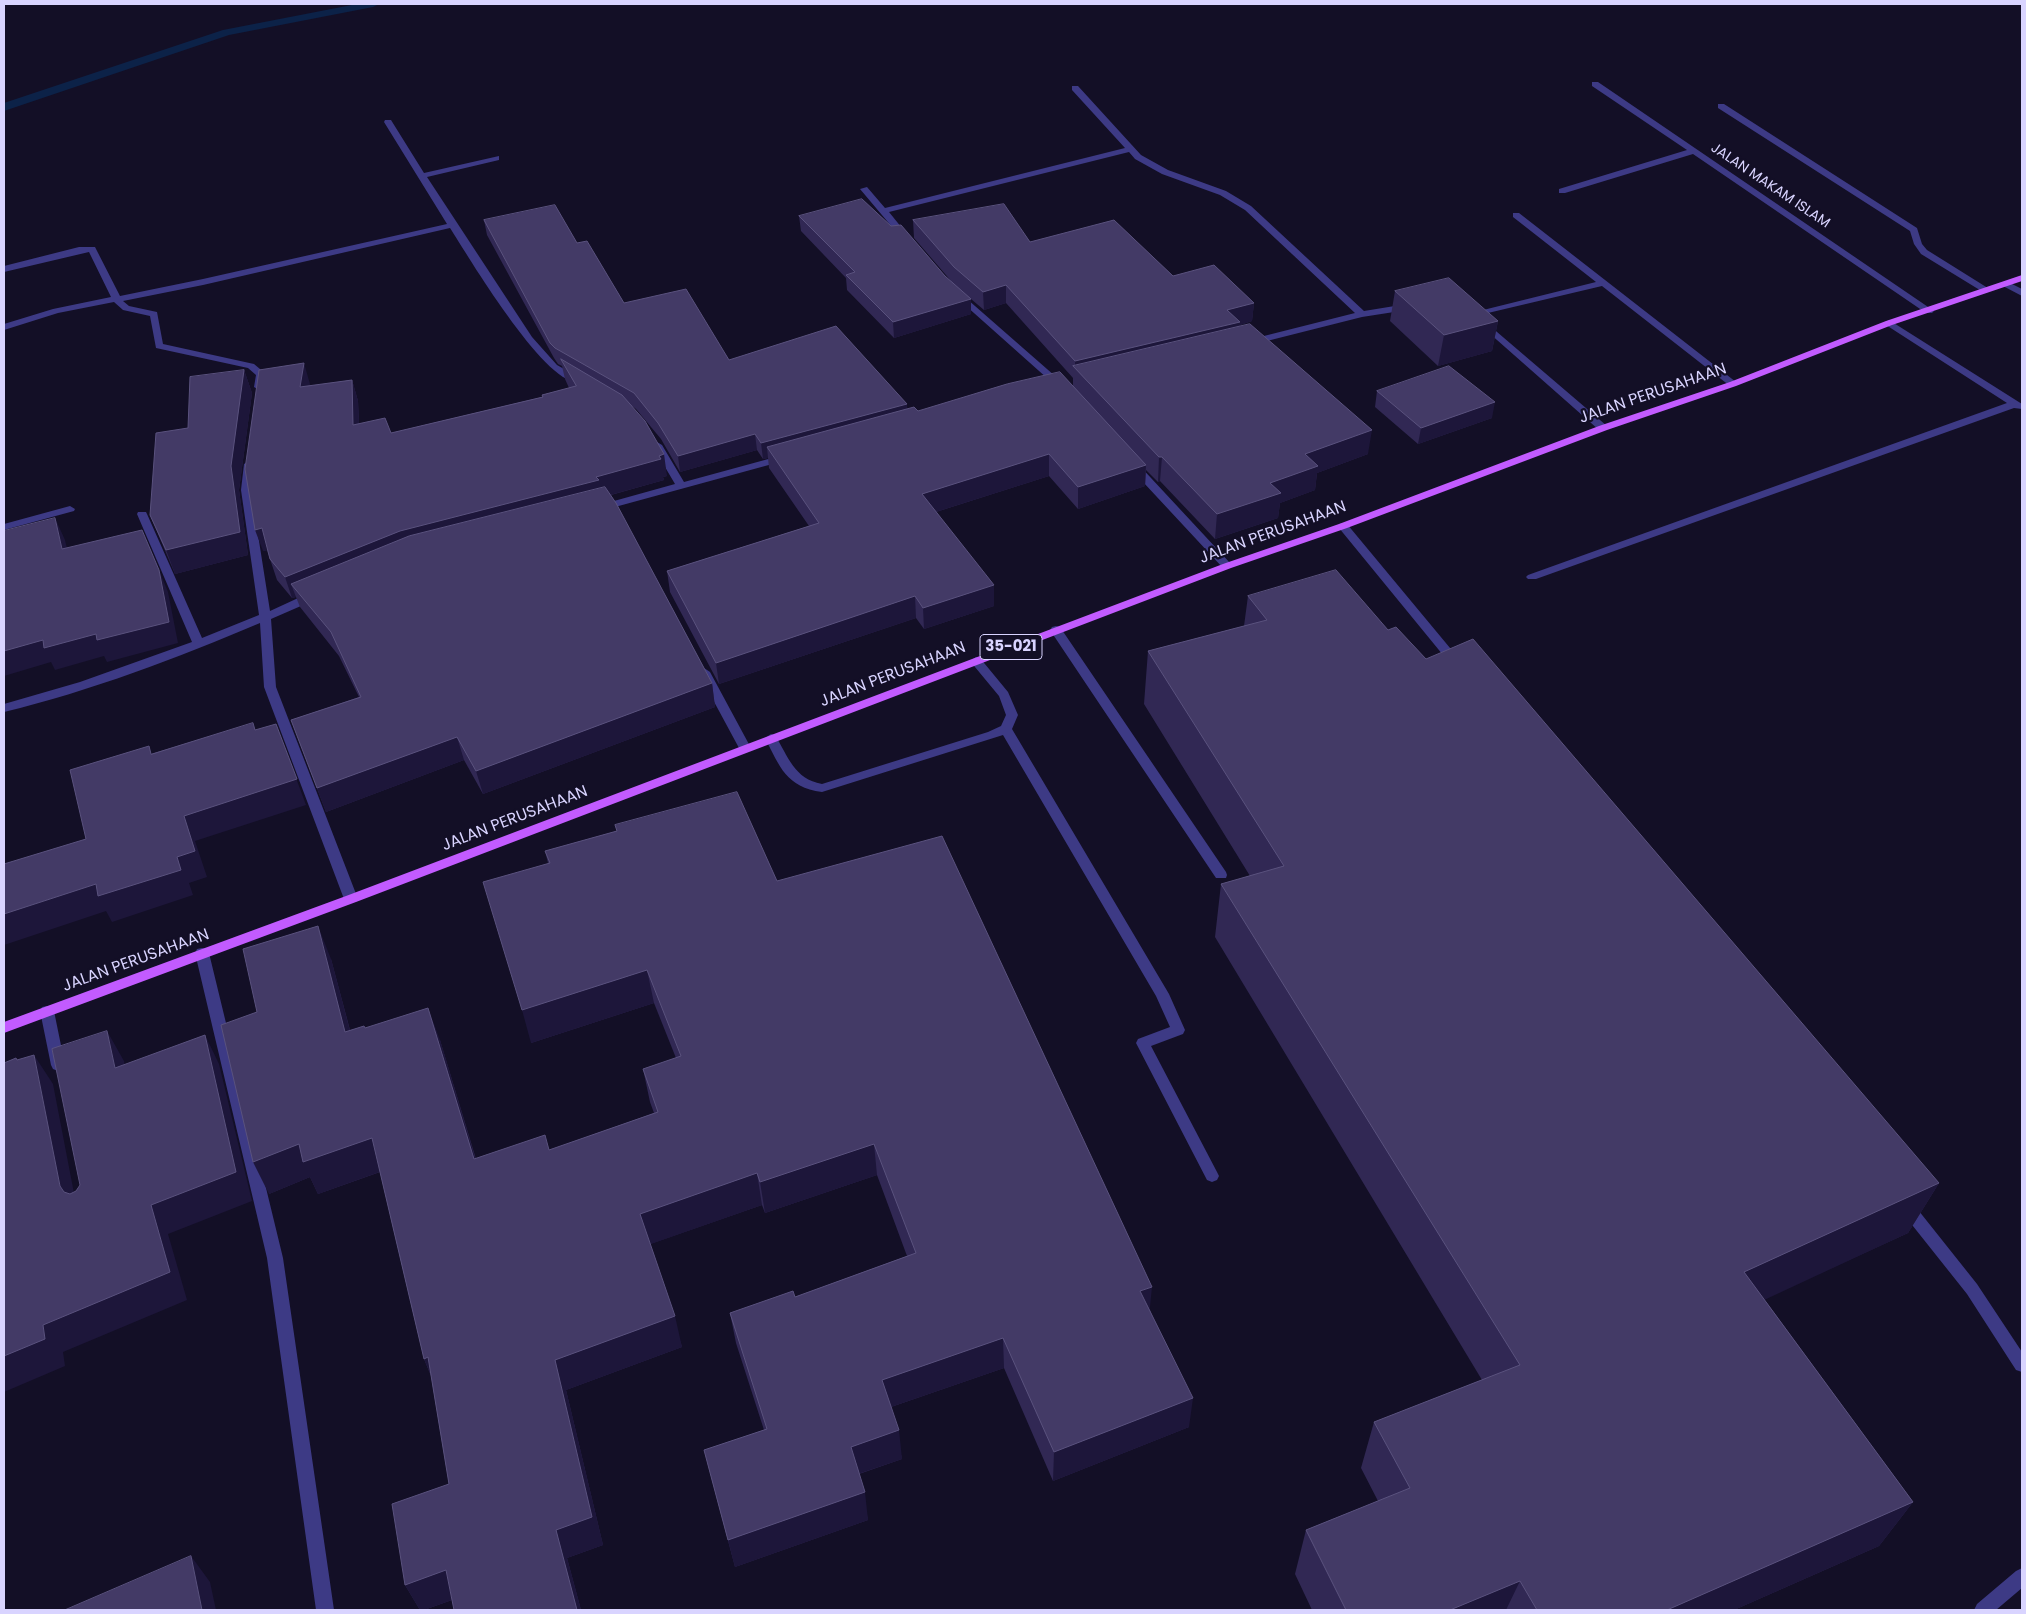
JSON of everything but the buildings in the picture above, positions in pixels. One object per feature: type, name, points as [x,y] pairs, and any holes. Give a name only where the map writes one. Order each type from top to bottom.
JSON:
[{"type":"main road","name":"JALAN PERUSAHAAN","points":[[4,1028],[351,899],[1227,566],[1343,526],[1603,428],[1733,384],[1889,323],[2022,278]]},
{"type":"street","name":"JALAN MAKAM ISLAM","points":[[1595,84],[1929,311]]},
{"type":"street","points":[[1075,88],[1138,157],[1165,172],[1224,193],[1248,208],[1362,314]]},
{"type":"street","points":[[1722,106],[1914,230],[1918,244],[1924,252],[1986,290]]},
{"type":"street","points":[[388,122],[452,225],[529,340],[554,367],[583,384]]},
{"type":"street","points":[[883,211],[1130,149]]},
{"type":"street","points":[[1562,191],[1694,151]]},
{"type":"street","points":[[421,176],[496,158]]},
{"type":"street","points":[[864,188],[915,249]]},
{"type":"street","points":[[1516,215],[1733,384]]},
{"type":"street","points":[[4,327],[56,311],[117,300],[452,225]]},
{"type":"street","points":[[4,269],[79,250],[92,249],[117,300],[126,308],[154,314],[159,346],[251,366],[261,374],[258,394]]},
{"type":"street","points":[[1603,428],[1470,312],[1604,283]]},
{"type":"street","points":[[2006,284],[2022,293]]},
{"type":"street","points":[[950,288],[1063,388]]},
{"type":"street","points":[[1242,345],[1362,314],[1415,305]]},
{"type":"street","points":[[1889,323],[2019,406]]},
{"type":"street","points":[[1532,577],[2019,406]]},
{"type":"street","points":[[654,440],[681,486]]},
{"type":"street","points":[[251,451],[246,490],[265,617],[270,687],[351,899]]},
{"type":"street","points":[[588,511],[618,508],[681,486],[795,455]]},
{"type":"street","points":[[1126,457],[1227,566]]},
{"type":"street","points":[[4,527],[70,509]]},
{"type":"street","points":[[142,514],[199,645]]},
{"type":"street","points":[[1343,526],[1462,670]]},
{"type":"street","points":[[4,708],[74,689],[199,645],[327,590]]},
{"type":"street","points":[[1056,630],[1221,875]]},
{"type":"street","points":[[771,738],[793,778],[808,787],[822,788],[1006,729],[1012,715],[1004,695],[976,661]]},
{"type":"street","points":[[699,662],[745,748]]},
{"type":"street","points":[[1006,729],[1166,1003],[1178,1030],[1143,1042],[1212,1176]]},
{"type":"street","points":[[202,953],[275,1258],[325,1610]]},
{"type":"street","points":[[47,1011],[60,1079]]},
{"type":"street","points":[[1898,1196],[1972,1289],[2022,1364]]},
{"type":"street","points":[[1982,1610],[2022,1577]]},
{"type":"waterway","points":[[4,107],[227,32],[373,4]]}]
